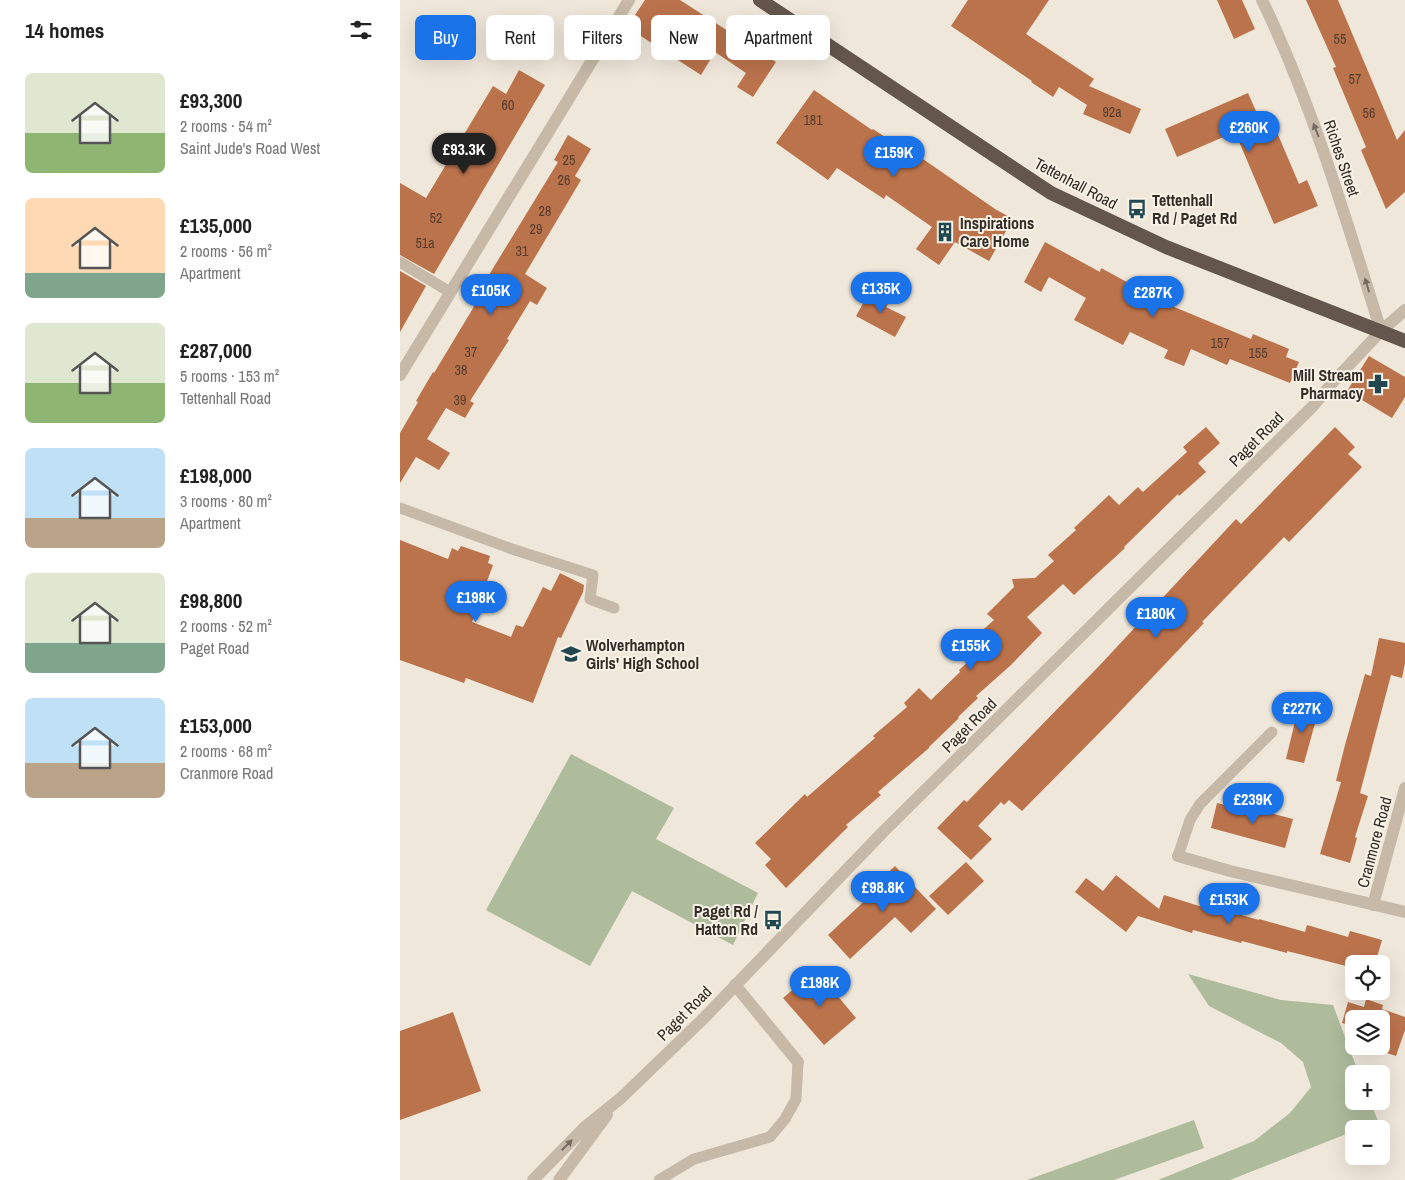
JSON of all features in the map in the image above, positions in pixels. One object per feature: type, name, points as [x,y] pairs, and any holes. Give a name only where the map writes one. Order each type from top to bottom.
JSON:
[{"type":"highway","name":"Tettenhall Road","points":[[760,0],[1051,193],[1166,247],[1405,341]]},
{"type":"street","points":[[400,375],[629,0]]},
{"type":"street","name":"Riches Street","points":[[1262,0],[1281,41],[1327,160],[1381,331]]},
{"type":"street","name":"Paget Road","points":[[533,1180],[585,1127],[621,1098],[735,985],[883,832],[1313,406],[1381,331],[1405,310]]},
{"type":"street","name":"Cranmore Road","points":[[1373,904],[1405,788]]},
{"type":"street","name":"Cranmore Road","points":[[1178,856],[1230,871],[1405,912]]},
{"type":"street","points":[[735,985],[798,1062]]},
{"type":"street","name":"Paget Road","points":[[559,1180],[621,1098]]},
{"type":"lane","points":[[400,262],[450,292]]},
{"type":"lane","points":[[400,508],[512,549],[593,575],[590,599],[614,608]]},
{"type":"lane","points":[[1178,856],[1190,820],[1200,804],[1272,732]]},
{"type":"lane","points":[[659,1180],[694,1159],[770,1137],[785,1119],[796,1099],[798,1062]]},
{"type":"green space","points":[[571,754],[674,808],[656,839],[758,893],[733,945],[632,891],[590,966],[486,910]]},
{"type":"green space","points":[[1188,974],[1281,1000],[1333,1005],[1345,1037],[1345,1055],[1352,1055],[1356,1065],[1345,1065],[1345,1110],[1374,1110],[1378,1120],[1345,1120],[1345,1135],[1230,1180],[1158,1180],[1254,1141],[1290,1113],[1311,1087],[1303,1062],[1281,1043],[1209,1006]]},
{"type":"green space","points":[[1194,1120],[1204,1148],[1114,1180],[1027,1180]]},
{"type":"building","points":[[645,0],[680,0],[703,15],[651,15],[651,43],[641,36],[641,15],[635,15]]},
{"type":"building","points":[[968,0],[1049,0],[1026,34],[1094,79],[1089,86],[1141,109],[1130,134],[1083,114],[1087,105],[1059,87],[1053,97],[951,26]]},
{"type":"building","points":[[1217,0],[1242,0],[1255,29],[1234,39]]},
{"type":"building","points":[[1306,0],[1338,0],[1397,140],[1405,130],[1405,192],[1386,209],[1361,150],[1366,147],[1333,68],[1336,67]]},
{"type":"building","points":[[716,23],[726,30],[726,59],[716,53]]},
{"type":"building","points":[[678,60],[710,60],[701,75]]},
{"type":"building","points":[[727,60],[773,60],[776,62],[753,97],[737,87],[746,73]]},
{"type":"building","points":[[519,70],[545,85],[434,274],[400,255],[400,183],[426,198],[493,86],[506,94]]},
{"type":"building","points":[[814,90],[872,130],[921,161],[923,159],[995,209],[1013,219],[989,261],[955,242],[939,265],[916,249],[932,227],[886,195],[884,199],[837,168],[828,180],[776,143]]},
{"type":"building","points":[[1248,93],[1263,127],[1273,123],[1299,184],[1307,180],[1318,206],[1274,224],[1235,132],[1177,157],[1165,129]]},
{"type":"building","points":[[568,135],[591,149],[575,176],[581,180],[525,274],[547,288],[537,305],[530,301],[507,339],[509,340],[470,401],[474,403],[465,418],[446,408],[427,439],[450,453],[439,470],[416,457],[400,483],[400,433],[433,372],[487,285],[484,283],[558,162],[554,160]]},
{"type":"building","points":[[1045,242],[1100,272],[1101,268],[1150,294],[1148,296],[1251,339],[1253,334],[1289,349],[1286,357],[1299,362],[1290,383],[1230,359],[1227,365],[1191,349],[1184,366],[1164,358],[1168,350],[1130,332],[1123,345],[1074,320],[1086,298],[1049,277],[1041,292],[1024,282]]},
{"type":"building","points":[[400,271],[426,286],[400,332]]},
{"type":"building","points":[[871,289],[890,300],[886,307],[906,317],[895,337],[856,316]]},
{"type":"building","name":"Mill Stream Pharmacy","points":[[1369,356],[1405,377],[1405,397],[1392,418],[1347,391]]},
{"type":"building","points":[[1206,427],[1220,443],[1198,463],[1206,472],[1179,496],[1178,494],[1125,548],[1074,595],[1063,584],[1027,617],[1042,633],[1011,665],[976,696],[978,698],[929,748],[878,792],[881,795],[846,825],[848,827],[786,888],[765,865],[771,859],[755,843],[805,794],[807,797],[875,738],[873,736],[907,707],[904,703],[919,688],[931,700],[960,672],[959,670],[968,662],[959,651],[994,620],[987,614],[1014,587],[1012,579],[1035,578],[1054,561],[1048,555],[1076,530],[1074,528],[1109,495],[1119,505],[1138,487],[1143,492],[1187,452],[1183,447]]},
{"type":"building","points":[[1335,427],[1355,447],[1348,454],[1362,467],[1289,542],[1284,537],[1202,622],[1204,623],[1112,720],[1022,811],[1009,800],[1004,805],[1001,802],[978,826],[992,839],[971,860],[937,828],[964,800],[967,802],[1100,665],[1236,519],[1241,524]]},
{"type":"building","points":[[400,540],[448,559],[452,548],[458,551],[461,546],[490,556],[488,563],[493,565],[472,622],[511,637],[516,625],[523,627],[543,587],[551,591],[560,573],[584,585],[583,592],[561,638],[558,637],[533,703],[466,678],[464,683],[400,660]]},
{"type":"building","points":[[1379,638],[1405,643],[1405,663],[1402,678],[1391,675],[1360,793],[1368,796],[1355,837],[1357,838],[1350,863],[1320,854],[1341,782],[1336,781],[1345,745],[1365,674],[1371,676]]},
{"type":"building","points":[[1299,705],[1319,709],[1304,763],[1286,759]]},
{"type":"building","points":[[1217,803],[1257,813],[1258,810],[1293,819],[1285,848],[1211,828]]},
{"type":"building","points":[[966,862],[984,881],[948,915],[929,896]]},
{"type":"building","points":[[895,866],[936,909],[911,933],[895,917],[850,959],[828,935],[873,893],[870,890]]},
{"type":"building","points":[[1116,875],[1159,909],[1164,895],[1212,910],[1213,907],[1305,932],[1307,925],[1348,937],[1350,931],[1382,940],[1378,955],[1345,955],[1345,966],[1242,941],[1241,943],[1193,930],[1192,933],[1138,916],[1126,932],[1075,892],[1086,878],[1103,891]]},
{"type":"building","points":[[816,970],[856,1018],[824,1045],[783,998]]},
{"type":"building","points":[[1366,1000],[1369,1000],[1383,1005],[1382,1009],[1385,1010],[1346,1010],[1348,1002],[1364,1007]]},
{"type":"building","points":[[453,1012],[481,1091],[400,1120],[400,1031]]},
{"type":"building","points":[[1345,1012],[1345,1024],[1342,1023]]},
{"type":"building","points":[[1390,1012],[1405,1017],[1405,1030],[1396,1056],[1390,1054]]},
{"type":"place","name":"Tettenhall Rd / Paget Rd","points":[[1137,209]]},
{"type":"place","name":"Inspirations Care Home","points":[[945,232]]},
{"type":"place","name":"Mill Stream Pharmacy","points":[[1378,384]]},
{"type":"place","name":"Wolverhampton Girls' High School","points":[[571,654]]},
{"type":"place","name":"Paget Rd / Hatton Rd","points":[[773,920]]}]
